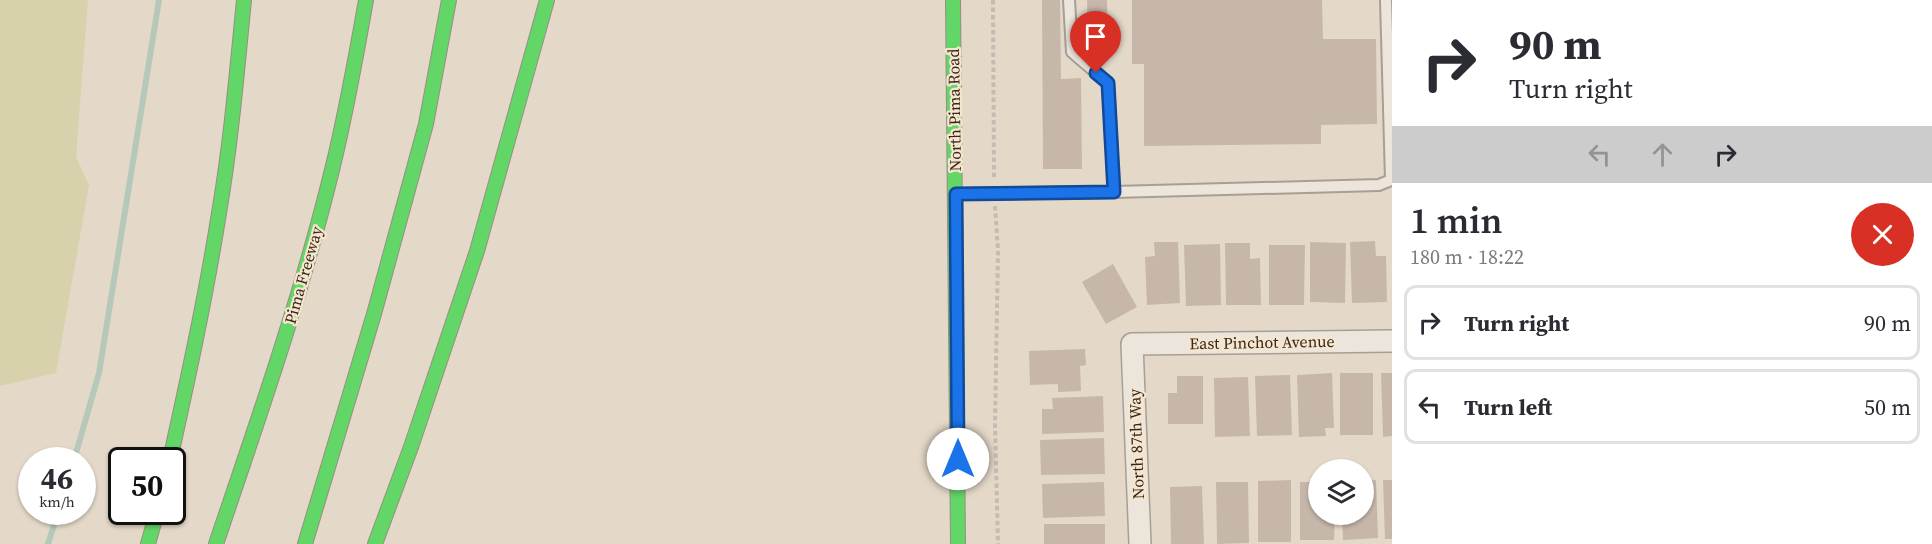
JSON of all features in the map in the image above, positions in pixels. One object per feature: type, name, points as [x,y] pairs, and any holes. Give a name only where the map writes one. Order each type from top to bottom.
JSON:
[{"type":"main road","points":[[173,447],[190,375],[215,244],[233,115],[244,0]]},
{"type":"main road","name":"Pima Freeway","points":[[216,544],[282,350],[326,194],[366,0]]},
{"type":"main road","points":[[305,544],[374,314],[426,124],[449,0]]},
{"type":"main road","points":[[375,544],[411,447],[477,251],[548,0]]},
{"type":"main road","name":"North Pima Road","points":[[953,0],[958,544]]},
{"type":"main road","points":[[148,544],[153,525]]},
{"type":"street","name":"East Pinchot Avenue","points":[[1132,344],[1392,341]]},
{"type":"street","name":"North 87th Way","points":[[1132,344],[1140,544]]},
{"type":"lane","points":[[1069,0],[1072,51],[1108,83],[1114,192]]},
{"type":"lane","points":[[956,194],[1379,184],[1391,180],[1386,0]]},
{"type":"path","points":[[993,0],[994,194],[998,250],[995,424],[998,544]]},
{"type":"shaded area","points":[[0,0],[88,0],[76,157],[89,185],[56,373],[0,386]]},
{"type":"building","points":[[1042,0],[1060,0],[1061,79],[1081,78],[1082,169],[1043,169]]},
{"type":"building","points":[[1087,0],[1107,0],[1108,52],[1088,52]]},
{"type":"building","points":[[1132,0],[1322,0],[1323,39],[1376,39],[1377,124],[1321,125],[1321,144],[1144,146],[1144,64],[1132,64]]},
{"type":"building","points":[[1375,241],[1376,256],[1386,256],[1387,302],[1352,303],[1350,242]]},
{"type":"building","points":[[1154,242],[1178,242],[1180,303],[1147,305],[1145,257],[1155,256]]},
{"type":"building","points":[[1310,242],[1346,243],[1345,303],[1310,302]]},
{"type":"building","points":[[1225,243],[1250,243],[1250,259],[1260,258],[1261,305],[1226,305]]},
{"type":"building","points":[[1220,244],[1221,305],[1186,306],[1184,245]]},
{"type":"building","points":[[1269,245],[1305,245],[1304,305],[1269,305]]},
{"type":"building","points":[[1113,264],[1137,307],[1106,324],[1082,282]]},
{"type":"building","points":[[1085,349],[1086,365],[1080,366],[1081,391],[1058,392],[1058,384],[1030,385],[1029,351]]},
{"type":"building","points":[[1332,373],[1334,428],[1325,428],[1326,436],[1299,437],[1297,375]]},
{"type":"building","points":[[1340,373],[1373,373],[1373,435],[1340,435]]},
{"type":"building","points":[[1381,373],[1392,373],[1392,436],[1383,437]]},
{"type":"building","points":[[1290,375],[1292,435],[1257,436],[1255,376]]},
{"type":"building","points":[[1177,376],[1203,376],[1203,424],[1168,424],[1168,393],[1177,393]]},
{"type":"building","points":[[1248,377],[1250,436],[1215,437],[1214,378]]},
{"type":"building","points":[[1103,396],[1104,432],[1042,434],[1042,409],[1053,409],[1052,398]]},
{"type":"building","points":[[1104,438],[1105,474],[1041,475],[1040,440]]},
{"type":"building","points":[[1291,480],[1291,542],[1258,542],[1258,481]]},
{"type":"building","points":[[1374,480],[1376,480],[1378,538],[1343,540],[1342,525],[1374,525]]},
{"type":"building","points":[[1383,480],[1392,480],[1392,539],[1385,539]]},
{"type":"building","points":[[1104,482],[1105,516],[1043,518],[1042,484]]},
{"type":"building","points":[[1216,482],[1248,482],[1249,543],[1217,544]]},
{"type":"building","points":[[1300,482],[1308,482],[1308,525],[1335,525],[1334,540],[1300,540]]},
{"type":"building","points":[[1202,486],[1204,544],[1171,544],[1170,487]]},
{"type":"building","points":[[1044,524],[1105,524],[1105,544],[1044,544]]},
{"type":"waterway","points":[[78,447],[99,373],[159,0]]},
{"type":"waterway","points":[[48,544],[54,525]]},
{"type":"traffic: fast","points":[[173,447],[203,306],[219,213],[244,0]]},
{"type":"traffic: fast","points":[[216,544],[307,265],[342,128],[366,0]]},
{"type":"traffic: fast","points":[[305,544],[374,314],[426,124],[449,0]]},
{"type":"traffic: fast","points":[[375,544],[411,447],[477,251],[547,0]]},
{"type":"traffic: fast","points":[[953,0],[958,544]]},
{"type":"traffic: fast","points":[[148,544],[153,525]]},
{"type":"route","points":[[958,459],[956,194],[1114,192],[1108,83],[1096,73]]}]
